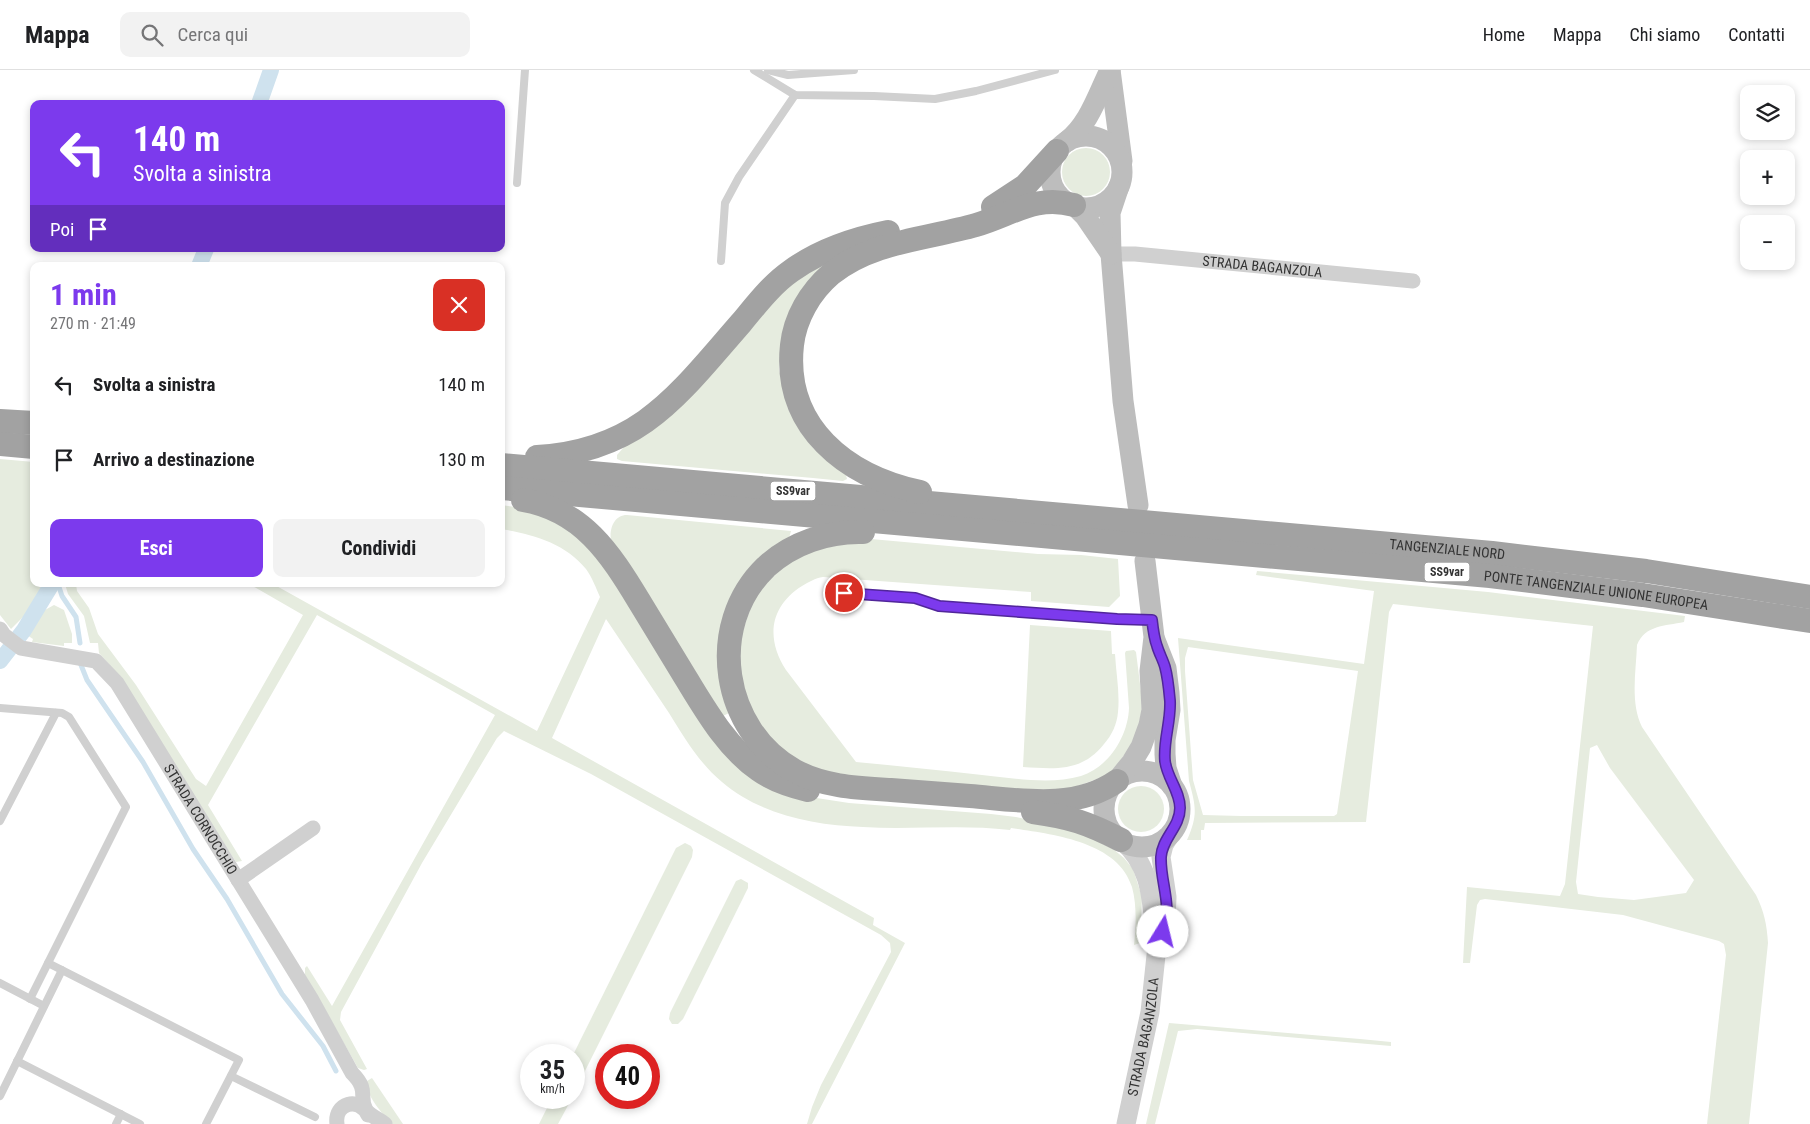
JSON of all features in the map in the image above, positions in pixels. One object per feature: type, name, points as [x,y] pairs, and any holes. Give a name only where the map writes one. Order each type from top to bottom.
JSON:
[{"type":"highway","points":[[505,456],[532,458],[576,452],[604,444],[630,432],[675,397],[766,294],[788,273],[801,264],[826,250],[857,239],[962,218],[986,210],[1025,186],[1061,147]]},
{"type":"highway","points":[[1074,205],[1052,202],[1030,204],[984,223],[890,245],[854,259],[831,274],[813,294],[799,316],[791,354],[791,368],[794,388],[806,419],[822,440],[852,466],[909,489],[940,495],[1016,501],[1074,516]]},
{"type":"highway","points":[[0,421],[30,423]]},
{"type":"highway","name":"SS9var","points":[[505,465],[1074,516]]},
{"type":"highway","name":"SS9var","points":[[505,488],[1034,536]]},
{"type":"highway","points":[[505,498],[527,501],[552,509],[577,523],[599,542],[623,575],[712,718],[741,755],[761,771],[786,783],[831,795],[861,799],[1002,809],[1067,817],[1089,824],[1121,840]]},
{"type":"highway","name":"TANGENZIALE NORD","points":[[1074,516],[1569,561],[1723,582],[1810,597]]},
{"type":"highway","points":[[1034,536],[1018,536],[1000,541],[985,542],[853,532],[828,535],[796,547],[774,560],[760,574],[744,597],[736,614],[730,637],[728,660],[736,702],[742,718],[771,753],[801,774],[836,784],[859,788],[1057,801],[1088,796],[1102,790],[1117,780]]},
{"type":"highway","name":"PONTE TANGENZIALE UNIONE EUROPEA","points":[[1034,536],[1490,576],[1719,606],[1810,622]]},
{"type":"main road","points":[[1110,70],[1084,123],[1076,134],[1061,147],[1051,167],[1053,184],[1059,195],[1074,205],[1085,216],[1111,254]]},
{"type":"main road","points":[[1110,70],[1121,178],[1110,213],[1111,254],[1123,401],[1138,505]]},
{"type":"main road","points":[[1061,147],[1075,137],[1087,136],[1104,140],[1117,152],[1121,178],[1108,200],[1098,206],[1086,208],[1074,205]]},
{"type":"main road","name":"STRADA BAGANZOLA","points":[[1121,840],[1109,826],[1104,808],[1109,790],[1137,755],[1149,725],[1152,703],[1150,671],[1153,629],[1145,561]]},
{"type":"main road","name":"STRADA BAGANZOLA","points":[[1153,629],[1166,668],[1169,693],[1170,710],[1165,740],[1166,768],[1178,797],[1180,809],[1178,821],[1172,832]]},
{"type":"main road","points":[[1117,780],[1127,774],[1146,771],[1158,774],[1172,786]]},
{"type":"main road","points":[[1121,840],[1132,845],[1145,846],[1163,840],[1172,832]]},
{"type":"street","name":"STRADA BAGANZOLA","points":[[1111,254],[1134,254],[1413,281]]},
{"type":"street","name":"STRADA CORNOCCHIO","points":[[2,632],[21,648],[96,661],[117,683],[320,1014],[352,1072],[362,1085],[364,1104],[368,1117]]},
{"type":"street","points":[[238,880],[313,828]]},
{"type":"street","name":"STRADA BAGANZOLA","points":[[1156,950],[1166,924],[1167,912],[1161,852],[1172,832]]},
{"type":"street","name":"STRADA BAGANZOLA","points":[[1121,840],[1133,852],[1146,874],[1152,900],[1156,950],[1150,1012],[1126,1124]]},
{"type":"street","points":[[336,1123],[337,1114],[350,1096],[352,1072]]},
{"type":"street","points":[[343,1106],[353,1103],[363,1107],[368,1117],[385,1124]]},
{"type":"lane","points":[[517,183],[525,70]]},
{"type":"lane","points":[[754,70],[795,95],[874,96],[935,100],[1055,70]]},
{"type":"lane","points":[[768,70],[788,75],[854,70]]},
{"type":"lane","points":[[721,261],[725,203],[739,178],[795,95]]},
{"type":"lane","points":[[826,592],[915,598],[939,606],[1117,619],[1153,629]]},
{"type":"lane","points":[[0,708],[64,714],[71,719],[126,807],[30,999]]},
{"type":"lane","points":[[0,821],[56,713]]},
{"type":"lane","points":[[48,963],[239,1060],[206,1124]]},
{"type":"lane","points":[[0,1096],[62,970]]},
{"type":"lane","points":[[0,984],[44,1006]]},
{"type":"lane","points":[[17,1061],[140,1124]]},
{"type":"lane","points":[[231,1076],[315,1117]]},
{"type":"lane","points":[[116,1124],[121,1114]]},
{"type":"shaded area","points":[[1086,148],[1095,150],[1103,155],[1108,163],[1110,172],[1108,181],[1103,189],[1095,194],[1086,196],[1077,194],[1069,189],[1064,181],[1062,172],[1064,163],[1069,155],[1077,150]]},
{"type":"shaded area","points":[[823,265],[781,341],[779,369],[788,409],[800,431],[814,449],[846,475],[847,479],[843,481],[622,461],[617,459],[617,455],[624,447],[785,286]]},
{"type":"shaded area","points":[[0,459],[30,462],[30,587],[43,587],[27,613],[11,629],[0,615]]},
{"type":"shaded area","points":[[505,506],[530,509],[588,541],[707,726],[810,797],[849,803],[1016,817],[1075,830],[1113,849],[1133,869],[1142,897],[1140,943],[1134,945],[1135,901],[1132,887],[1124,872],[1113,859],[1081,842],[1045,833],[1011,828],[1010,830],[973,827],[881,828],[825,824],[788,816],[753,803],[722,782],[699,758],[606,619],[552,738],[874,918],[873,925],[905,943],[812,1124],[807,1124],[821,1085],[891,952],[890,943],[881,935],[591,774],[504,731],[497,738],[422,863],[341,1012],[340,1020],[367,1069],[358,1068],[305,975],[305,968],[307,966],[332,1006],[495,715],[317,615],[208,805],[242,861],[236,862],[109,664],[99,653],[98,643],[90,643],[84,616],[68,594],[66,587],[76,587],[77,591],[89,608],[98,634],[136,685],[196,779],[206,786],[303,615],[254,587],[278,587],[537,731],[600,597],[592,579],[578,560],[558,546],[524,534],[505,530]]},
{"type":"shaded area","points":[[627,515],[791,531],[789,538],[755,567],[729,713],[723,716],[611,541],[613,523],[619,517]]},
{"type":"shaded area","points":[[871,539],[1118,559],[1120,596],[1109,607],[1031,601],[1031,592],[823,577],[802,586],[791,594],[777,614],[774,624],[775,647],[786,670],[856,762],[1032,780],[1069,779],[1091,772],[1108,758],[1121,739],[1125,729],[1129,708],[1125,653],[1126,651],[1134,650],[1136,652],[1142,711],[1136,734],[1128,750],[1114,769],[1105,776],[1061,792],[849,780],[801,767],[751,719],[736,655],[754,595],[798,553]]},
{"type":"shaded area","points":[[1257,571],[1488,592],[1685,616],[1684,622],[1650,630],[1641,638],[1637,645],[1636,708],[1642,727],[1756,895],[1765,918],[1768,943],[1749,1124],[1707,1124],[1726,955],[1724,944],[1719,941],[1623,915],[1485,899],[1480,900],[1477,905],[1470,963],[1463,963],[1467,887],[1560,896],[1565,884],[1593,626],[1393,604],[1389,612],[1366,822],[1205,823],[1204,830],[1201,830],[1201,840],[1187,840],[1193,824],[1195,811],[1189,781],[1178,638],[1364,664],[1374,591],[1256,575]],"holes":[[[1188,647],[1358,671],[1337,814],[1334,816],[1203,815],[1193,780],[1185,671],[1185,658]],[[1597,745],[1610,768],[1694,880],[1686,893],[1634,900],[1578,894],[1576,882],[1590,748]]]},
{"type":"shaded area","points":[[54,605],[64,610],[72,634],[72,643],[64,643],[64,646],[32,642],[33,639],[27,635],[45,610]]},
{"type":"shaded area","points":[[1030,625],[1111,631],[1112,654],[1115,654],[1118,690],[1117,721],[1112,733],[1096,753],[1087,760],[1068,767],[1023,767]]},
{"type":"shaded area","points":[[1146,786],[1158,792],[1163,800],[1163,818],[1158,826],[1150,831],[1136,832],[1124,826],[1119,818],[1118,804],[1124,792],[1132,787]]},
{"type":"shaded area","points":[[685,843],[691,846],[693,850],[692,857],[598,1044],[595,1044],[595,1051],[585,1071],[585,1044],[578,1044],[676,848]]},
{"type":"shaded area","points":[[741,879],[748,883],[748,888],[683,1019],[678,1024],[672,1024],[669,1019],[670,1013],[736,881]]},
{"type":"shaded area","points":[[1169,1023],[1391,1042],[1391,1046],[1197,1029],[1178,1031],[1155,1124],[1146,1124]]},
{"type":"shaded area","points":[[372,1078],[403,1124],[391,1124],[375,1104],[367,1087],[367,1081]]},
{"type":"shaded area","points":[[546,1109],[566,1109],[558,1124],[539,1124]]},
{"type":"waterway","points":[[260,100],[271,70]]},
{"type":"waterway","points":[[201,262],[205,252]]},
{"type":"waterway","points":[[0,661],[24,630],[50,587]]},
{"type":"waterway","points":[[59,587],[62,596],[76,617],[80,643]]},
{"type":"waterway","points":[[81,665],[87,680],[143,762],[193,849],[227,899],[282,994],[323,1046],[336,1071]]},
{"type":"route","points":[[844,593],[915,598],[939,606],[1152,620],[1155,642],[1166,668],[1170,702],[1170,717],[1165,740],[1165,761],[1172,786],[1180,803],[1178,821],[1161,852],[1167,905],[1166,924],[1163,932]]}]
